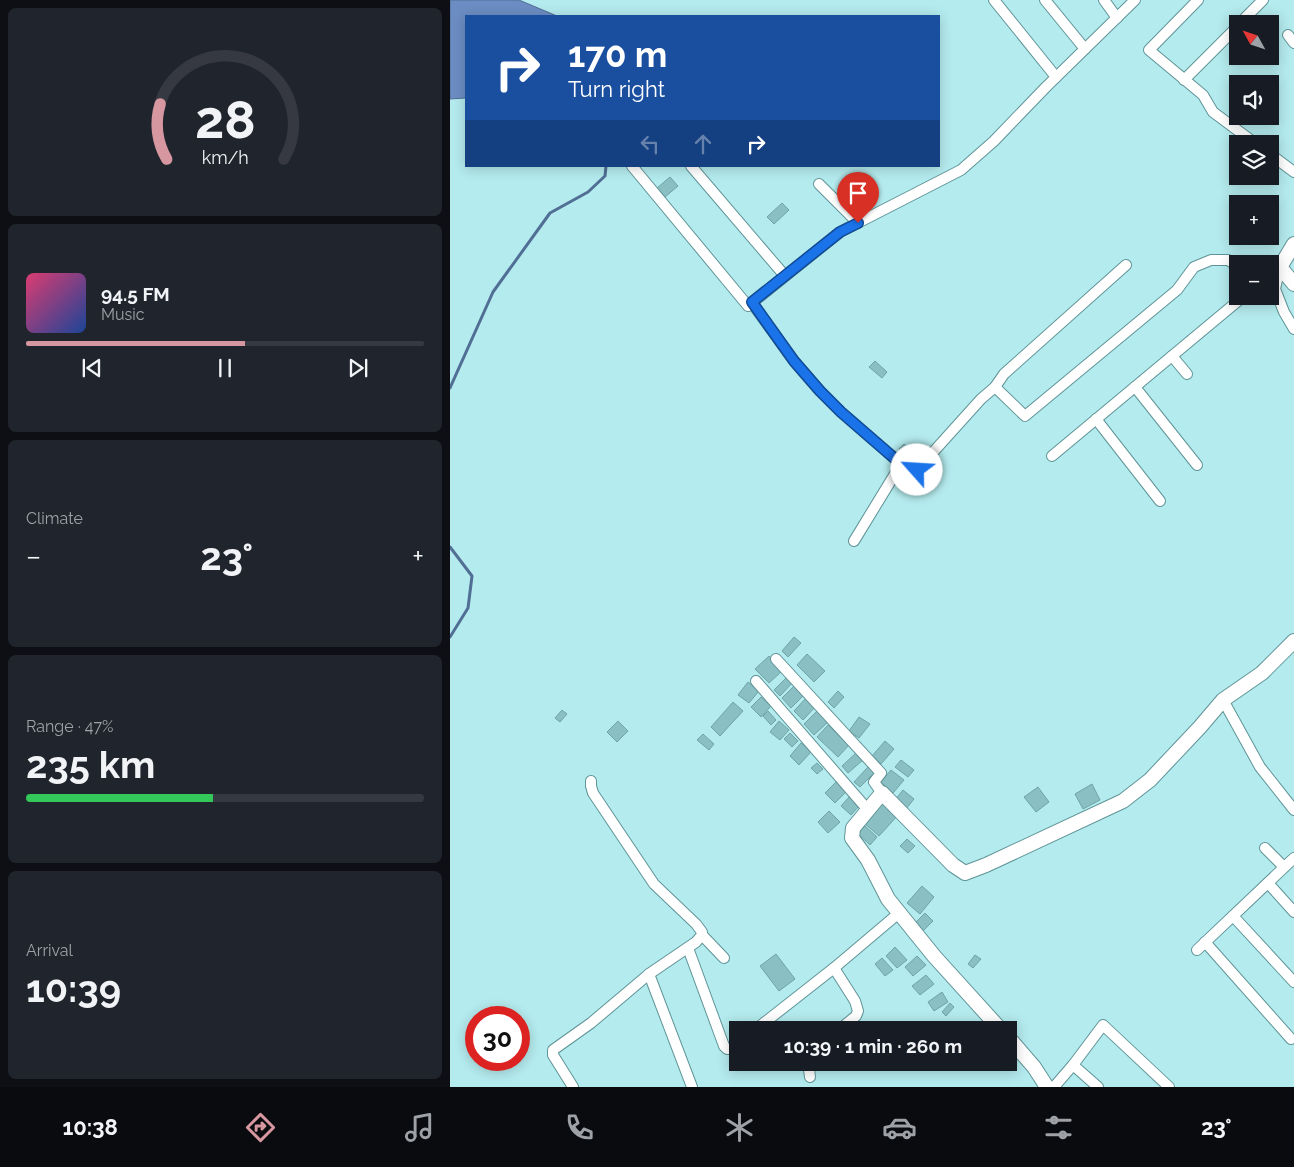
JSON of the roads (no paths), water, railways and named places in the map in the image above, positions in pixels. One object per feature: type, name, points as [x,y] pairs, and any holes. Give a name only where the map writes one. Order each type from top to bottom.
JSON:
[{"type":"street","points":[[994,0],[1056,77]]},
{"type":"street","points":[[1045,0],[1085,49]]},
{"type":"street","points":[[1104,0],[1117,18]]},
{"type":"street","points":[[633,167],[748,306],[840,232],[962,170],[994,141],[1135,0]]},
{"type":"street","points":[[1198,0],[1149,50],[1203,95],[1213,112],[1244,135]]},
{"type":"street","points":[[1248,15],[1263,0]]},
{"type":"street","points":[[1184,80],[1229,34]]},
{"type":"street","points":[[1279,161],[1294,172]]},
{"type":"street","points":[[691,167],[785,276]]},
{"type":"street","points":[[819,184],[858,223]]},
{"type":"street","points":[[1279,264],[1294,244]]},
{"type":"street","points":[[995,387],[1025,416],[1177,290],[1194,267],[1211,260],[1229,261]]},
{"type":"street","points":[[752,302],[794,361],[820,391],[841,412],[901,464],[917,470],[995,387],[1004,374],[1126,265]]},
{"type":"street","points":[[1279,272],[1294,284]]},
{"type":"street","points":[[1279,299],[1294,329]]},
{"type":"street","points":[[1052,456],[1233,305]]},
{"type":"street","points":[[1172,356],[1187,374]]},
{"type":"street","points":[[1134,388],[1197,464]]},
{"type":"street","points":[[1096,420],[1160,501]]},
{"type":"street","points":[[854,542],[901,464]]},
{"type":"street","points":[[776,660],[881,773],[874,782],[882,793],[953,865],[965,874],[1123,801],[1150,780],[1223,700],[1262,673],[1294,641]]},
{"type":"street","points":[[756,681],[868,810]]},
{"type":"street","points":[[1223,700],[1260,767],[1294,810]]},
{"type":"street","points":[[591,781],[593,793],[654,884],[696,924],[702,935],[724,958]]},
{"type":"street","points":[[882,793],[853,828],[852,838],[868,860],[888,899],[934,956],[993,1021]]},
{"type":"street","points":[[1265,848],[1284,867]]},
{"type":"street","points":[[1291,1039],[1201,946],[1294,858]]},
{"type":"street","points":[[1268,883],[1294,912]]},
{"type":"street","points":[[766,1021],[834,968],[899,913]]},
{"type":"street","points":[[1233,916],[1294,982]]},
{"type":"street","points":[[573,1087],[553,1054],[553,1050],[591,1023],[649,974],[700,939],[702,935]]},
{"type":"street","points":[[688,948],[724,1046],[729,1049]]},
{"type":"street","points":[[834,968],[855,1001],[858,1011],[856,1016],[850,1021]]},
{"type":"street","points":[[649,974],[692,1087]]},
{"type":"street","points":[[1054,1087],[1103,1025],[1169,1087]]},
{"type":"street","points":[[1017,1047],[1034,1067],[1047,1087]]},
{"type":"street","points":[[1073,1065],[1098,1087]]},
{"type":"street","points":[[809,1071],[810,1077]]},
{"type":"water","points":[[450,0],[519,0],[555,15],[465,15],[465,98],[450,99]]},
{"type":"waterway","points":[[450,388],[493,292],[550,213],[588,192],[605,176],[606,167]]},
{"type":"waterway","points":[[450,547],[472,576],[468,608],[450,637]]}]
